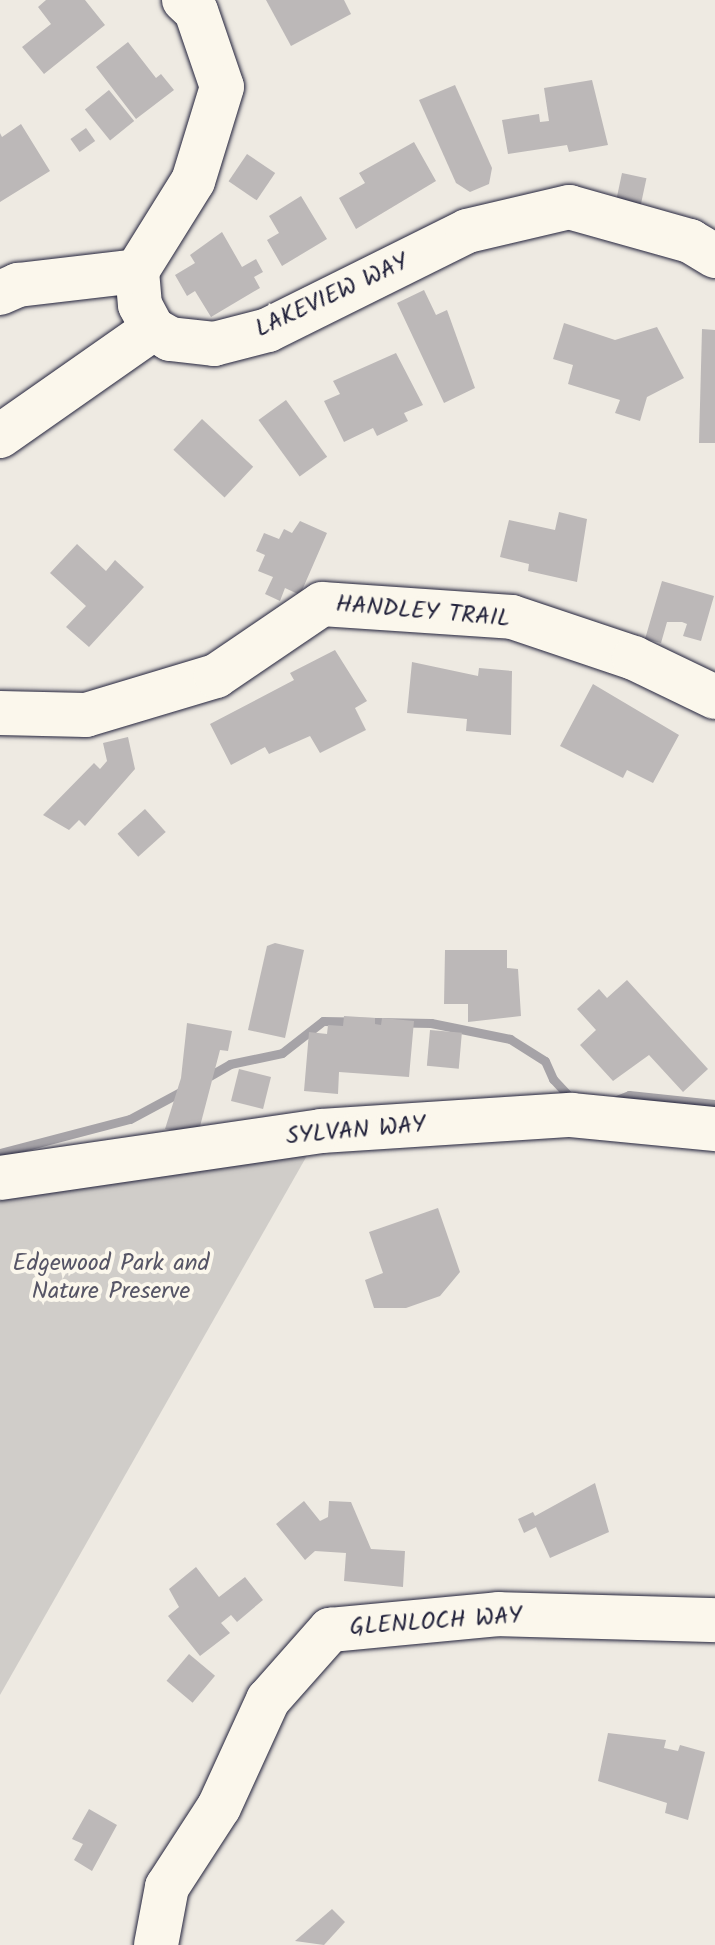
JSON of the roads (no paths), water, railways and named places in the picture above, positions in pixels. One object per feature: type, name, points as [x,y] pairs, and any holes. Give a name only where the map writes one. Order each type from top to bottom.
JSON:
[{"type":"street","points":[[0,436],[153,329],[140,305],[137,271],[193,181],[222,87],[196,11],[184,0]]},
{"type":"street","name":"LAKEVIEW WAY","points":[[153,329],[170,339],[214,344],[268,330],[467,231],[569,207],[690,241],[715,256]]},
{"type":"street","points":[[0,293],[18,285],[137,271]]},
{"type":"street","name":"HANDLEY TRAIL","points":[[0,713],[86,715],[216,676],[322,604],[512,617],[634,658],[715,697]]},
{"type":"street","name":"SYLVAN WAY","points":[[0,1178],[321,1131],[571,1115],[715,1129]]},
{"type":"street","name":"GLENLOCH WAY","points":[[156,1945],[167,1887],[219,1807],[268,1700],[330,1630],[498,1614],[715,1620]]},
{"type":"waterway","points":[[206,1078],[230,1064],[282,1053],[323,1021],[431,1023],[510,1039],[545,1061],[553,1079],[571,1098]]},
{"type":"waterway","points":[[0,1153],[130,1119],[186,1089]]},
{"type":"waterway","points":[[612,1102],[629,1095],[715,1104]]},
{"type":"park label","name":"Edgewood Park and Nature Preserve","points":[[111,1278]]}]
